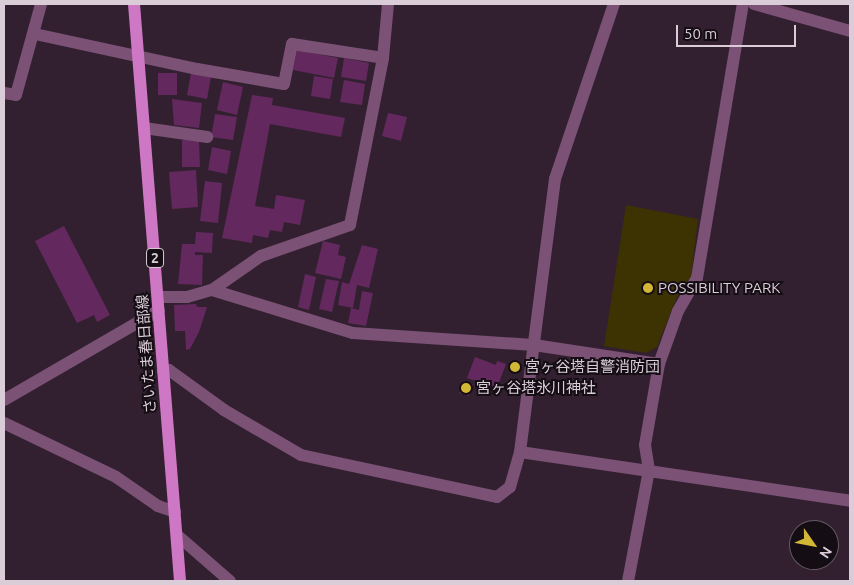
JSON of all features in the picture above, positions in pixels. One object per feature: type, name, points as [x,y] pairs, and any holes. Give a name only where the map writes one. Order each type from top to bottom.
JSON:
[{"type":"main road","name":"さいたま春日部線","points":[[134,4],[180,581]]},
{"type":"street","points":[[4,93],[16,95],[35,34],[41,4]]},
{"type":"street","points":[[4,400],[158,303],[212,290],[261,256],[350,225],[383,58],[388,4]]},
{"type":"street","points":[[163,371],[169,370],[224,410],[301,455],[497,496],[510,487],[520,452],[555,179],[614,4]]},
{"type":"street","points":[[628,581],[649,470],[645,445],[658,364],[678,311],[697,278],[743,4]]},
{"type":"street","points":[[754,4],[850,31]]},
{"type":"street","points":[[35,34],[139,57],[284,84],[292,44],[383,58]]},
{"type":"street","points":[[144,128],[207,137]]},
{"type":"street","points":[[212,290],[353,333],[534,345],[658,364]]},
{"type":"street","points":[[4,422],[116,477],[158,506],[175,512]]},
{"type":"street","points":[[520,452],[850,501]]},
{"type":"street","points":[[177,536],[230,581]]},
{"type":"shaded area","name":"POSSIBILITY PARK","points":[[626,205],[698,219],[691,277],[676,299],[657,347],[646,353],[604,346]]},
{"type":"building","points":[[297,50],[338,58],[334,78],[293,70]]},
{"type":"building","points":[[344,58],[369,63],[366,81],[341,77]]},
{"type":"building","points":[[158,73],[177,73],[177,95],[158,95]]},
{"type":"building","points":[[191,73],[211,77],[207,99],[187,95]]},
{"type":"building","points":[[314,76],[333,79],[330,99],[311,96]]},
{"type":"building","points":[[344,80],[365,84],[362,105],[340,102]]},
{"type":"building","points":[[223,82],[243,87],[237,115],[217,110]]},
{"type":"building","points":[[252,95],[273,98],[272,105],[345,118],[341,137],[270,124],[255,206],[274,209],[276,195],[305,200],[300,225],[284,222],[282,232],[270,230],[268,238],[253,235],[252,243],[222,238]]},
{"type":"building","points":[[172,99],[202,103],[199,128],[174,125]]},
{"type":"building","points":[[388,113],[407,117],[401,141],[382,136]]},
{"type":"building","points":[[215,114],[237,117],[233,140],[211,137]]},
{"type":"building","points":[[182,140],[199,140],[200,167],[182,167]]},
{"type":"building","points":[[212,147],[231,151],[227,174],[208,170]]},
{"type":"building","points":[[196,170],[198,207],[172,209],[169,172]]},
{"type":"building","points":[[205,181],[222,183],[218,223],[200,221]]},
{"type":"building","points":[[64,226],[110,315],[97,322],[94,315],[77,323],[35,241]]},
{"type":"building","points":[[196,232],[213,233],[212,253],[195,252],[195,255],[203,255],[202,285],[178,284],[182,244],[195,244]]},
{"type":"building","points":[[323,241],[340,245],[338,255],[346,257],[341,279],[315,273]]},
{"type":"building","points":[[362,245],[378,249],[369,288],[357,285],[353,308],[338,305],[342,282],[349,284]]},
{"type":"building","points":[[305,274],[316,277],[309,310],[298,307]]},
{"type":"building","points":[[326,279],[339,281],[332,312],[319,309]]},
{"type":"building","points":[[362,291],[373,293],[366,326],[348,323],[351,308],[359,310]]},
{"type":"building","points":[[196,304],[197,307],[207,307],[199,332],[190,349],[186,350],[185,331],[175,331],[174,305]]},
{"type":"building","points":[[475,357],[496,365],[497,361],[506,364],[497,388],[467,378]]},
{"type":"building","points":[[512,363],[519,364],[517,372],[511,371]]},
{"type":"building","name":"宮ヶ谷塔氷川神社","points":[[463,381],[473,384],[469,396],[459,393]]},
{"type":"place","name":"POSSIBILITY PARK","points":[[648,288]]},
{"type":"place","name":"宮ヶ谷塔自警消防団","points":[[515,367]]},
{"type":"place","name":"宮ヶ谷塔氷川神社","points":[[466,388]]}]
